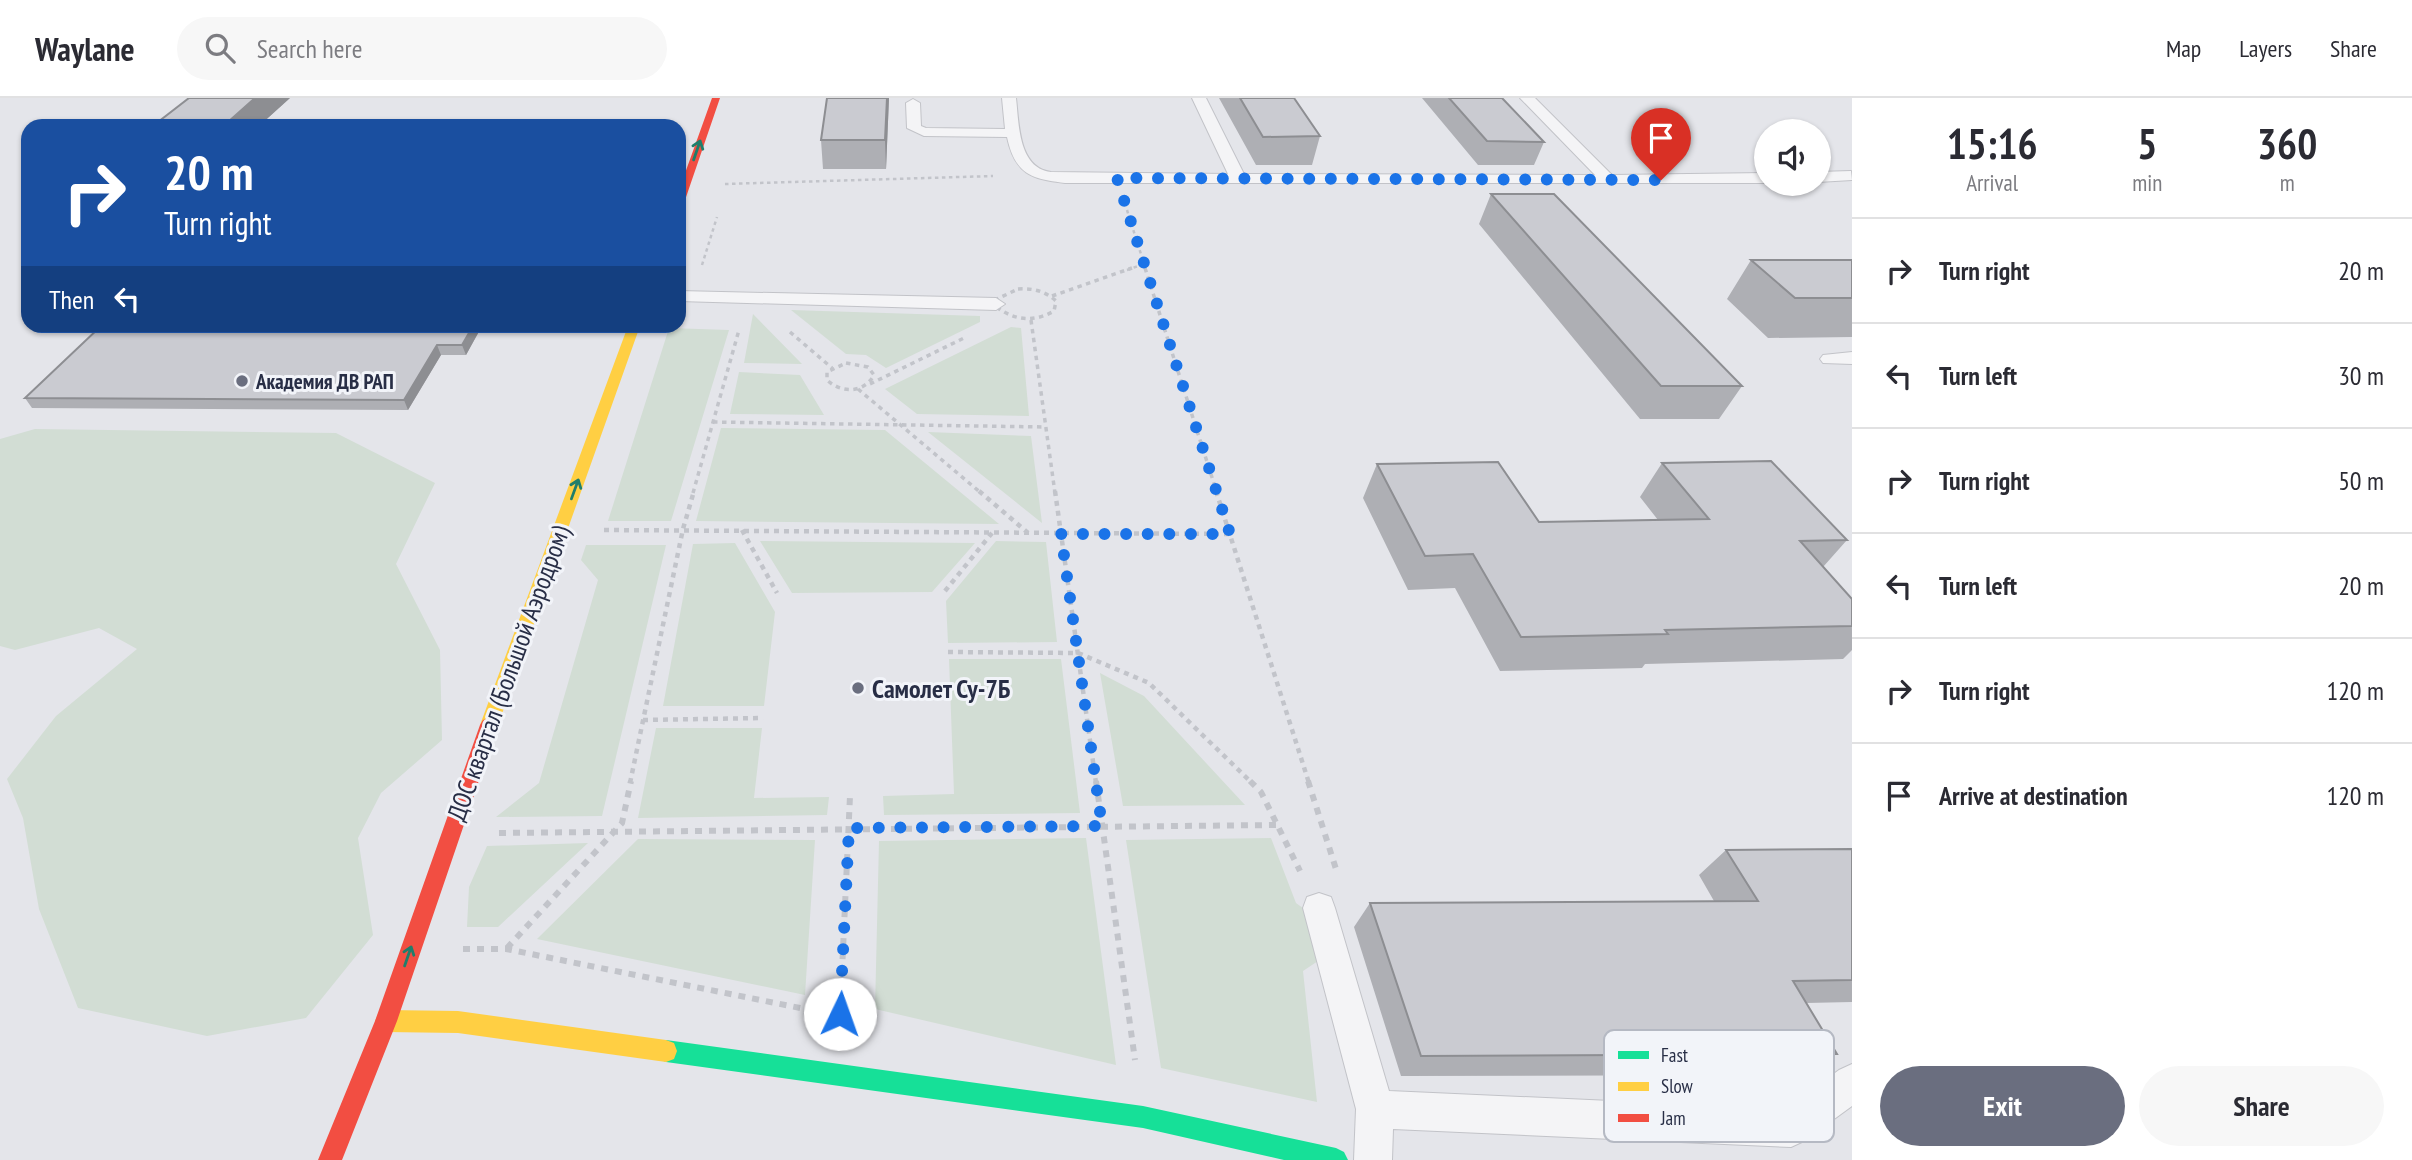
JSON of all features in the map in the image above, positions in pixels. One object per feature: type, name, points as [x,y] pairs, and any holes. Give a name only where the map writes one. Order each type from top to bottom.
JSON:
[{"type":"street","points":[[686,183],[716,98]]},
{"type":"street","name":"ДОС квартал (Большой Аэродром)","points":[[330,1160],[386,1021],[450,833],[631,333]]},
{"type":"street","points":[[386,1021],[458,1022],[1143,1117],[1336,1160]]},
{"type":"lane","points":[[1009,98],[1013,133],[1023,164],[1039,175],[1239,180],[1754,178]]},
{"type":"lane","points":[[1199,98],[1239,180]]},
{"type":"lane","points":[[1527,98],[1608,180]]},
{"type":"lane","points":[[913,103],[914,128],[925,132],[1013,133]]},
{"type":"lane","points":[[1831,177],[1851,176]]},
{"type":"lane","points":[[686,296],[996,304]]},
{"type":"lane","points":[[1829,359],[1852,358]]},
{"type":"lane","points":[[1319,908],[1375,1108],[1373,1160]]},
{"type":"lane","points":[[1834,1096],[1852,1083]]},
{"type":"lane","points":[[1375,1108],[1604,1119]]},
{"type":"path","points":[[686,186],[1039,175]]},
{"type":"path","points":[[948,652],[1078,653],[1149,684],[1261,792],[1319,908],[1345,896],[1117,178]]},
{"type":"path","points":[[1052,296],[1144,264]]},
{"type":"path","points":[[506,948],[618,831],[622,823],[684,529],[748,297]]},
{"type":"path","points":[[1031,320],[1143,1117]]},
{"type":"path","points":[[870,383],[874,375],[872,370],[861,364],[838,365],[827,372],[830,384],[842,389],[858,389],[974,333]]},
{"type":"path","points":[[858,389],[1029,533]]},
{"type":"path","points":[[713,422],[1046,427]]},
{"type":"path","points":[[560,531],[684,529],[1230,534]]},
{"type":"path","points":[[742,530],[777,593]]},
{"type":"path","points":[[945,591],[993,533]]},
{"type":"path","points":[[643,720],[763,718]]},
{"type":"path","points":[[840,1014],[850,796]]},
{"type":"path","points":[[450,833],[1277,825]]},
{"type":"shaded area","points":[[791,310],[980,316],[980,322],[886,368],[866,355],[846,354]]},
{"type":"shaded area","points":[[753,314],[802,364],[744,363]]},
{"type":"shaded area","points":[[1011,327],[1021,328],[1029,416],[917,414],[885,389]]},
{"type":"shaded area","points":[[686,329],[729,330],[671,521],[608,521],[667,333],[686,333]]},
{"type":"shaded area","points":[[739,372],[800,375],[824,415],[730,414]]},
{"type":"shaded area","points":[[721,428],[885,430],[999,524],[696,521]]},
{"type":"shaded area","points":[[35,429],[336,433],[435,483],[396,564],[440,650],[442,740],[381,793],[358,838],[373,935],[306,1018],[207,1036],[78,1008],[39,909],[23,818],[7,779],[56,716],[137,649],[99,628],[15,650],[0,646],[0,439]]},
{"type":"shaded area","points":[[928,432],[1031,436],[1042,523]]},
{"type":"shaded area","points":[[760,541],[975,543],[932,592],[792,593]]},
{"type":"shaded area","points":[[996,541],[1046,542],[1057,642],[948,643],[946,601]]},
{"type":"shaded area","points":[[735,543],[775,612],[764,706],[663,706],[693,544]]},
{"type":"shaded area","points":[[586,545],[666,545],[602,816],[496,817],[539,783],[598,580],[581,560]]},
{"type":"shaded area","points":[[949,659],[1061,659],[1080,813],[884,815],[883,796],[954,794]]},
{"type":"shaded area","points":[[1100,673],[1144,696],[1245,805],[1123,806]]},
{"type":"shaded area","points":[[656,728],[762,728],[754,798],[829,797],[827,815],[638,818]]},
{"type":"shaded area","points":[[1086,838],[1116,1065],[875,1009],[879,841]]},
{"type":"shaded area","points":[[1271,838],[1296,903],[1311,914],[1318,961],[1303,971],[1317,1102],[1161,1068],[1126,840]]},
{"type":"shaded area","points":[[638,839],[815,840],[805,995],[537,939]]},
{"type":"shaded area","points":[[588,843],[498,927],[467,927],[469,887],[487,846]]},
{"type":"building","points":[[189,98],[255,98],[231,119],[162,119]]},
{"type":"building","points":[[827,98],[887,98],[885,140],[821,140]]},
{"type":"building","points":[[1240,98],[1294,98],[1320,136],[1263,137]]},
{"type":"building","points":[[1449,98],[1502,98],[1544,142],[1487,141]]},
{"type":"building","points":[[1491,194],[1554,194],[1742,386],[1661,386]]},
{"type":"building","points":[[1751,260],[1852,260],[1852,298],[1795,298]]},
{"type":"building","name":"Академия ДВ РАП","points":[[94,333],[469,333],[462,345],[437,345],[404,400],[25,398]]},
{"type":"building","points":[[1771,461],[1847,540],[1800,541],[1852,599],[1852,626],[1665,630],[1668,634],[1521,637],[1473,554],[1425,556],[1377,464],[1498,462],[1539,522],[1709,519],[1662,463]]},
{"type":"building","points":[[1852,849],[1852,980],[1793,981],[1823,1030],[1604,1030],[1604,1055],[1421,1056],[1370,903],[1758,901],[1726,850]]},
{"type":"traffic: fast","points":[[666,1051],[1143,1117],[1336,1160]]},
{"type":"traffic: slow","points":[[489,725],[631,333]]},
{"type":"traffic: slow","points":[[386,1021],[458,1022],[666,1051]]},
{"type":"traffic: jam","points":[[686,183],[716,98]]},
{"type":"traffic: jam","points":[[330,1160],[386,1021],[489,725]]},
{"type":"place","name":"Академия ДВ РАП","points":[[242,381]]},
{"type":"place","name":"Самолет Су-7Б","points":[[858,688]]},
{"type":"route","points":[[840,1014],[849,828],[1102,826],[1061,534],[1230,534],[1117,178],[1661,180]]}]
